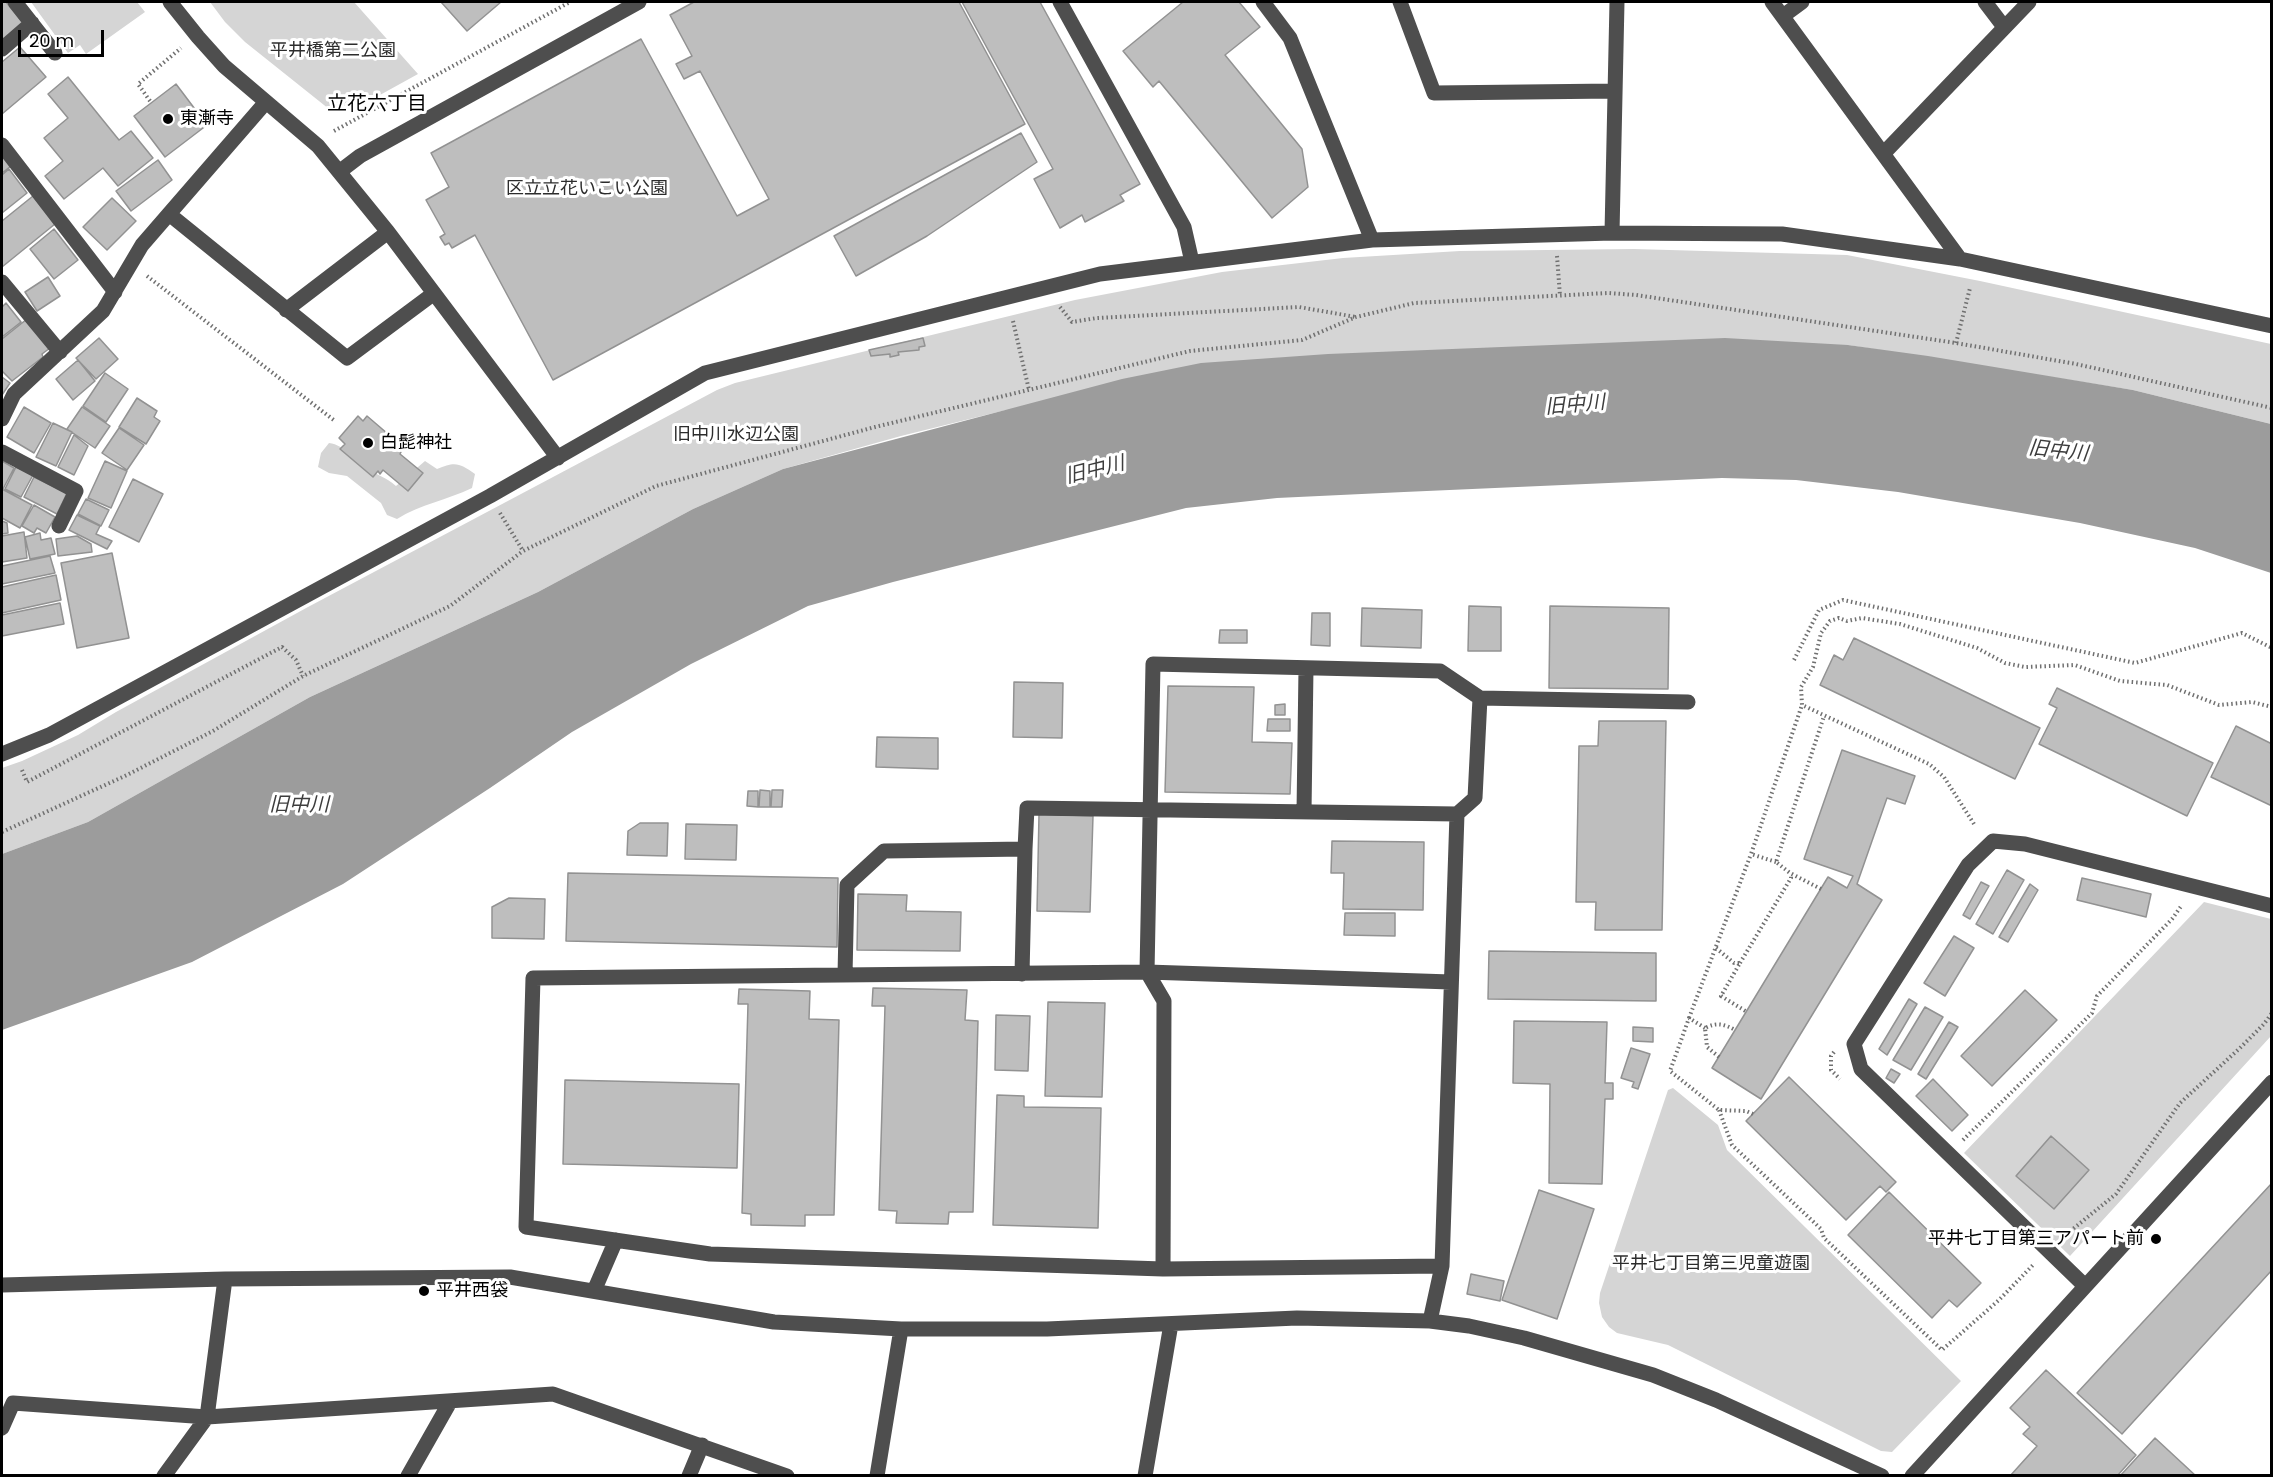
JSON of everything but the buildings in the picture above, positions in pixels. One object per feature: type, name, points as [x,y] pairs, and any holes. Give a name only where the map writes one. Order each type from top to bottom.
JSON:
[{"type":"street","points":[[15,2],[56,53]]},
{"type":"street","points":[[170,2],[224,66],[318,146],[388,232],[558,458]]},
{"type":"street","points":[[339,172],[360,156],[639,2]]},
{"type":"street","points":[[1060,2],[1184,227],[1192,262]]},
{"type":"street","points":[[1263,2],[1290,38],[1372,240]]},
{"type":"street","points":[[1400,2],[1434,93],[1614,91]]},
{"type":"street","points":[[1612,233],[1617,2]]},
{"type":"street","points":[[1772,2],[1960,259]]},
{"type":"street","points":[[1783,16],[1802,2]]},
{"type":"street","points":[[1985,2],[2004,27]]},
{"type":"street","points":[[1884,153],[2028,2]]},
{"type":"street","points":[[2,49],[32,23]]},
{"type":"street","points":[[2,419],[15,393],[103,311],[142,245],[266,102]]},
{"type":"street","points":[[2,145],[115,292]]},
{"type":"street","points":[[169,214],[347,358],[433,294]]},
{"type":"street","points":[[286,310],[388,232]]},
{"type":"street","points":[[8,752],[49,735],[558,458],[705,373],[1100,274],[1372,240],[1612,233],[1782,234],[1960,259],[2271,326]]},
{"type":"street","points":[[2,282],[60,352]]},
{"type":"street","points":[[2,452],[76,491],[59,526]]},
{"type":"street","points":[[1163,1269],[1164,1001],[1147,972],[1154,664],[1440,671],[1480,698],[1688,702]]},
{"type":"street","points":[[1304,812],[1306,668]]},
{"type":"street","points":[[1022,974],[1027,808],[1456,814],[1475,798],[1480,698]]},
{"type":"street","points":[[1430,1321],[1442,1266],[1456,814]]},
{"type":"street","points":[[2085,1286],[1861,1069],[1854,1044],[1968,865],[1993,841],[2025,844],[2271,906]]},
{"type":"street","points":[[845,975],[847,885],[884,851],[1025,849]]},
{"type":"street","points":[[1442,1266],[1163,1269],[710,1254],[526,1227],[533,978],[1147,972],[1451,982]]},
{"type":"street","points":[[1912,1476],[2271,1082]]},
{"type":"street","points":[[594,1291],[616,1240]]},
{"type":"street","points":[[2,1285],[225,1279],[510,1277],[774,1322],[901,1329],[1047,1329],[1297,1318],[1430,1321],[1469,1326],[1524,1338],[1653,1375],[1716,1400],[1882,1476]]},
{"type":"street","points":[[164,1476],[207,1417],[225,1279]]},
{"type":"street","points":[[1145,1476],[1171,1324]]},
{"type":"street","points":[[877,1476],[901,1329]]},
{"type":"street","points":[[2,1428],[13,1403],[207,1417],[553,1394],[787,1476]]},
{"type":"street","points":[[408,1476],[450,1402]]},
{"type":"street","points":[[689,1476],[702,1445]]},
{"type":"path","points":[[318,146],[329,134],[570,2]]},
{"type":"path","points":[[150,101],[138,84],[183,47]]},
{"type":"path","points":[[1556,234],[1560,296]]},
{"type":"path","points":[[140,270],[334,421]]},
{"type":"path","points":[[1956,343],[1971,288]]},
{"type":"path","points":[[2,832],[127,775],[213,731],[303,676],[450,606],[524,551],[656,486],[875,427],[1190,351],[1302,340],[1356,317],[1414,303],[1608,294],[1636,295],[1956,343],[2076,364],[2271,408]]},
{"type":"path","points":[[1057,304],[1072,322],[1097,318],[1299,307],[1356,317]]},
{"type":"path","points":[[1013,321],[1029,390]]},
{"type":"path","points":[[514,537],[524,551]]},
{"type":"path","points":[[1794,660],[1820,610],[1843,600],[2135,663],[2242,633],[2271,648]]},
{"type":"path","points":[[2271,707],[2252,702],[2219,705],[2167,685],[2120,681],[2075,665],[2025,667],[2005,663],[1977,648],[1900,624],[1862,618],[1855,620],[1839,618],[1830,621],[1821,633],[1813,667],[1801,687],[1802,705],[1751,854],[1670,1071],[1719,1110],[1732,1145],[1821,1229],[1824,1238],[1942,1350],[1999,1300],[2031,1266],[2078,1223],[2116,1194],[2180,1103],[2240,1048],[2264,1024],[2271,1012]]},
{"type":"path","points":[[8,752],[27,782],[282,647],[296,660],[303,676]]},
{"type":"path","points":[[1802,705],[1929,764],[1944,777],[1974,824]]},
{"type":"path","points":[[1776,862],[1824,717]]},
{"type":"path","points":[[1967,834],[1974,824],[1985,821]]},
{"type":"path","points":[[1751,854],[1776,862],[1821,889]]},
{"type":"path","points":[[1747,1012],[1721,996],[1791,878],[1791,873]]},
{"type":"path","points":[[1949,1154],[2092,1013],[2097,996],[2172,919],[2183,903],[2189,885]]},
{"type":"path","points":[[1716,948],[1734,963],[1740,963]]},
{"type":"path","points":[[1689,1018],[1705,1028]]},
{"type":"path","points":[[1705,1028],[1714,1024],[1724,1024],[1735,1030]]},
{"type":"path","points":[[1705,1028],[1707,1047],[1719,1057]]},
{"type":"path","points":[[1837,1046],[1831,1056],[1831,1070],[1848,1087]]},
{"type":"path","points":[[1719,1110],[1746,1111],[1753,1114]]},
{"type":"green space","points":[[31,2],[137,2],[145,12],[86,54],[80,45],[68,53]]},
{"type":"green space","name":"平井橋第二公園","points":[[210,2],[354,2],[418,74],[351,111],[329,109],[245,42],[225,22]]},
{"type":"green space","name":"旧中川水辺公園","points":[[1634,249],[1847,255],[1980,281],[2271,344],[2271,424],[2133,390],[1848,345],[1006,410],[783,469],[693,509],[538,592],[310,697],[88,822],[2,854],[2,768],[78,735],[308,607],[717,390],[735,383],[1075,300],[1222,272],[1343,258],[1460,251]]},
{"type":"green space","points":[[329,443],[345,450],[363,466],[396,486],[425,461],[437,469],[453,464],[465,467],[475,474],[472,488],[397,519],[387,515],[381,503],[347,476],[329,473],[318,467],[321,453]]},
{"type":"green space","points":[[2204,902],[2271,919],[2271,1036],[2070,1256],[1964,1153]]},
{"type":"green space","name":"平井七丁目第三児童遊園","points":[[1673,1088],[1718,1125],[1727,1150],[1961,1381],[1892,1452],[1881,1451],[1668,1345],[1617,1333],[1602,1317],[1599,1303],[1600,1293],[1668,1090]]},
{"type":"water","name":"旧中川","points":[[1725,338],[1848,345],[1928,356],[2133,390],[2271,424],[2271,573],[2195,548],[2080,523],[1898,492],[1796,480],[1722,478],[1404,492],[1277,498],[1186,508],[893,582],[808,606],[691,664],[572,732],[343,884],[192,962],[2,1030],[2,854],[88,822],[310,697],[538,592],[693,509],[783,469],[1122,379],[1201,363],[1328,354]]},
{"type":"place","name":"東漸寺","points":[[168,119]]},
{"type":"place","name":"白髭神社","points":[[368,443]]},
{"type":"place","name":"平井七丁目第三アパート前","points":[[2156,1239]]},
{"type":"place","name":"平井西袋","points":[[424,1291]]},
{"type":"district","name":"立花六丁目","points":[[377,105]]},
{"type":"park label","name":"区立立花いこい公園","points":[[587,189]]}]
